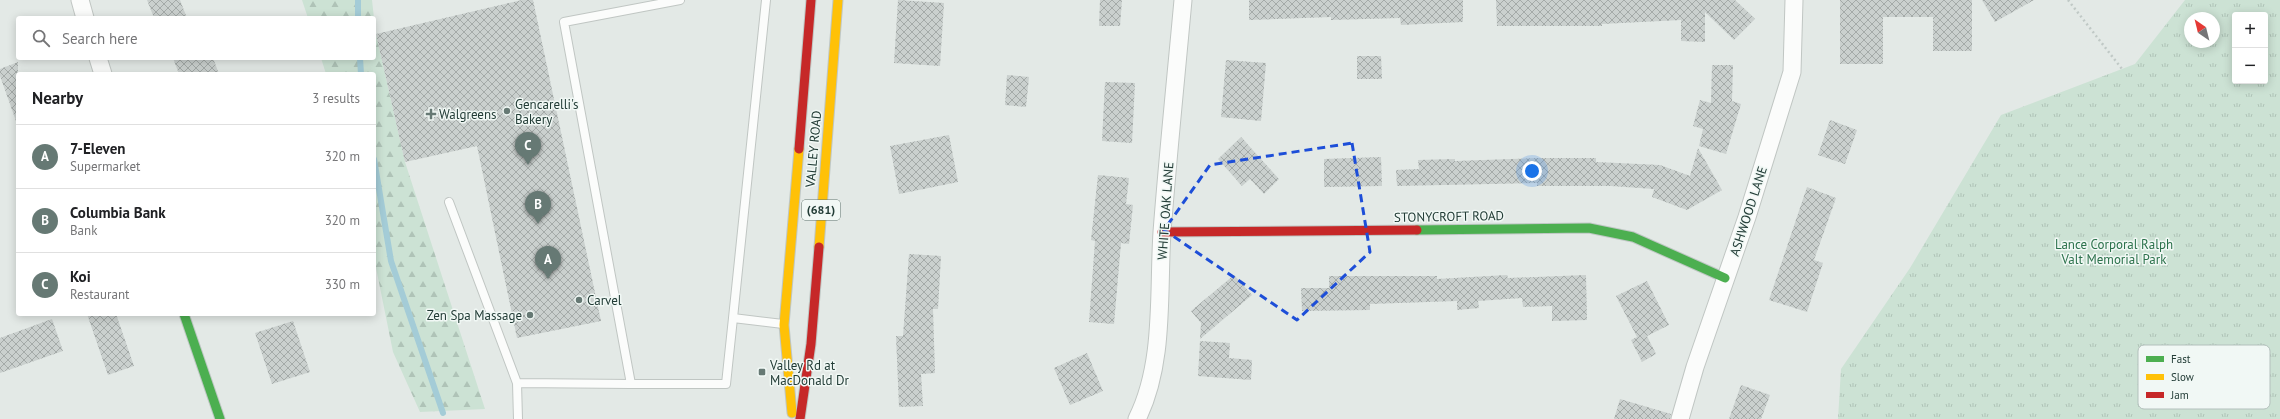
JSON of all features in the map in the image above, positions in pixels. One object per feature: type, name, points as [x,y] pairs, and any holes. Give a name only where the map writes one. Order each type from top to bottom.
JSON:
[{"type":"main road","name":"VALLEY ROAD","points":[[793,419],[784,325],[811,0]]},
{"type":"main road","name":"VALLEY ROAD","points":[[800,419],[811,344],[838,0]]},
{"type":"main road","name":"STONYCROFT ROAD","points":[[1162,232],[1589,228],[1633,236],[1726,278]]},
{"type":"main road","points":[[185,316],[220,419]]},
{"type":"street","points":[[80,0],[85,16]]},
{"type":"street","name":"WHITE OAK LANE","points":[[1138,419],[1146,403],[1154,367],[1162,232],[1183,0]]},
{"type":"street","name":"ASHWOOD LANE","points":[[1680,419],[1695,367],[1726,278],[1792,72],[1794,0]]},
{"type":"street","points":[[99,60],[103,72]]},
{"type":"lane","points":[[631,384],[564,22],[680,0]]},
{"type":"lane","points":[[517,383],[726,384],[766,0]]},
{"type":"lane","points":[[449,202],[517,383],[518,419]]},
{"type":"lane","points":[[733,318],[784,325]]},
{"type":"path","points":[[2068,0],[2122,69]]},
{"type":"highlighted area","points":[[1352,143],[1370,252],[1297,320],[1164,230],[1210,165]]},
{"type":"green space","points":[[302,0],[372,0],[374,16],[307,16]]},
{"type":"green space","name":"Lance Corporal Ralph Valt Memorial Park","points":[[2185,0],[2280,0],[2280,419],[1838,419],[1841,369],[1910,268],[2001,115],[2135,64]]},
{"type":"green space","points":[[376,34],[405,162],[485,409],[420,412],[393,352],[376,268],[376,72],[325,72],[322,60],[376,60]]},
{"type":"building","points":[[147,0],[180,0],[186,16],[153,16]]},
{"type":"building","points":[[522,0],[533,0],[601,321],[517,338],[477,146],[405,162],[376,34]]},
{"type":"building","points":[[898,0],[944,3],[940,66],[894,63]]},
{"type":"building","points":[[1100,0],[1122,0],[1120,26],[1099,26]]},
{"type":"building","points":[[1249,0],[1463,0],[1463,22],[1401,25],[1400,18],[1331,20],[1331,17],[1249,20]]},
{"type":"building","points":[[1496,0],[1735,0],[1755,19],[1734,40],[1705,12],[1705,42],[1681,41],[1681,20],[1602,24],[1602,26],[1497,26]]},
{"type":"building","points":[[1840,0],[1972,0],[1972,51],[1933,51],[1933,17],[1883,17],[1883,64],[1840,64]]},
{"type":"building","points":[[1982,0],[2034,0],[1995,22]]},
{"type":"building","points":[[1357,56],[1381,56],[1382,79],[1357,79]]},
{"type":"building","points":[[174,60],[214,60],[218,72],[178,72]]},
{"type":"building","points":[[1226,60],[1266,63],[1261,121],[1221,117]]},
{"type":"building","points":[[18,62],[18,72],[16,72],[16,121],[0,76],[0,69]]},
{"type":"building","points":[[1712,65],[1733,65],[1732,101],[1741,104],[1726,154],[1699,146],[1703,129],[1693,126],[1700,100],[1711,103]]},
{"type":"building","points":[[1007,75],[1029,77],[1026,107],[1005,105]]},
{"type":"building","points":[[1105,82],[1135,83],[1132,143],[1102,141]]},
{"type":"building","points":[[1830,120],[1857,130],[1845,164],[1818,155]]},
{"type":"building","points":[[949,135],[958,182],[899,194],[890,146]]},
{"type":"building","points":[[1241,137],[1279,179],[1264,194],[1250,179],[1242,186],[1218,159]]},
{"type":"building","points":[[1698,148],[1722,190],[1687,210],[1652,197],[1654,189],[1611,186],[1537,186],[1537,183],[1397,186],[1396,170],[1419,169],[1418,160],[1455,159],[1455,161],[1538,158],[1596,158],[1596,162],[1660,165],[1690,176]]},
{"type":"building","points":[[1381,157],[1382,186],[1324,187],[1324,159]]},
{"type":"building","points":[[1098,175],[1129,178],[1126,204],[1133,205],[1129,244],[1121,243],[1114,324],[1089,322],[1095,241],[1091,240]]},
{"type":"building","points":[[1807,187],[1836,198],[1814,260],[1823,263],[1807,312],[1769,300]]},
{"type":"building","points":[[909,254],[941,256],[938,309],[933,309],[935,373],[921,374],[923,406],[899,407],[896,336],[903,336]]},
{"type":"building","points":[[1234,275],[1252,295],[1200,339],[1201,323],[1191,311]]},
{"type":"building","points":[[1507,275],[1508,278],[1586,275],[1587,320],[1552,321],[1552,306],[1523,307],[1522,298],[1478,301],[1479,308],[1457,310],[1457,301],[1370,304],[1370,310],[1302,311],[1301,288],[1329,288],[1329,276],[1437,276],[1437,279]]},
{"type":"building","points":[[1647,281],[1669,325],[1647,336],[1656,354],[1642,362],[1631,340],[1637,337],[1616,296]]},
{"type":"building","points":[[88,316],[117,316],[134,366],[108,375]]},
{"type":"building","points":[[52,319],[63,351],[0,373],[0,338]]},
{"type":"building","points":[[293,321],[310,372],[272,384],[255,333]]},
{"type":"building","points":[[1200,341],[1230,343],[1229,358],[1252,360],[1251,380],[1198,376]]},
{"type":"building","points":[[1087,353],[1103,391],[1070,405],[1054,368]]},
{"type":"building","points":[[1741,385],[1770,395],[1761,419],[1729,419]]},
{"type":"building","points":[[1620,399],[1671,414],[1670,419],[1614,419]]},
{"type":"waterway","points":[[358,0],[358,16]]},
{"type":"waterway","points":[[360,60],[361,72]]},
{"type":"waterway","points":[[376,171],[391,261],[443,413]]},
{"type":"traffic: fast","points":[[1417,230],[1589,228],[1633,237],[1725,278]]},
{"type":"traffic: fast","points":[[185,316],[220,419]]},
{"type":"traffic: slow","points":[[819,247],[838,0]]},
{"type":"traffic: slow","points":[[792,413],[784,325],[799,149]]},
{"type":"traffic: jam","points":[[799,149],[811,0]]},
{"type":"traffic: jam","points":[[1162,232],[1417,230]]},
{"type":"traffic: jam","points":[[800,419],[811,344],[819,247]]},
{"type":"place","name":"Gencarelli's Bakery","points":[[507,111]]},
{"type":"place","name":"Walgreens","points":[[431,114]]},
{"type":"place","name":"Koi","points":[[528,165]]},
{"type":"place","name":"Columbia Bank","points":[[538,224]]},
{"type":"place","name":"7-Eleven","points":[[548,279]]},
{"type":"place","name":"Carvel","points":[[579,300]]},
{"type":"place","name":"Zen Spa Massage","points":[[530,315]]},
{"type":"place","name":"Valley Rd at MacDonald Dr","points":[[762,372]]}]
